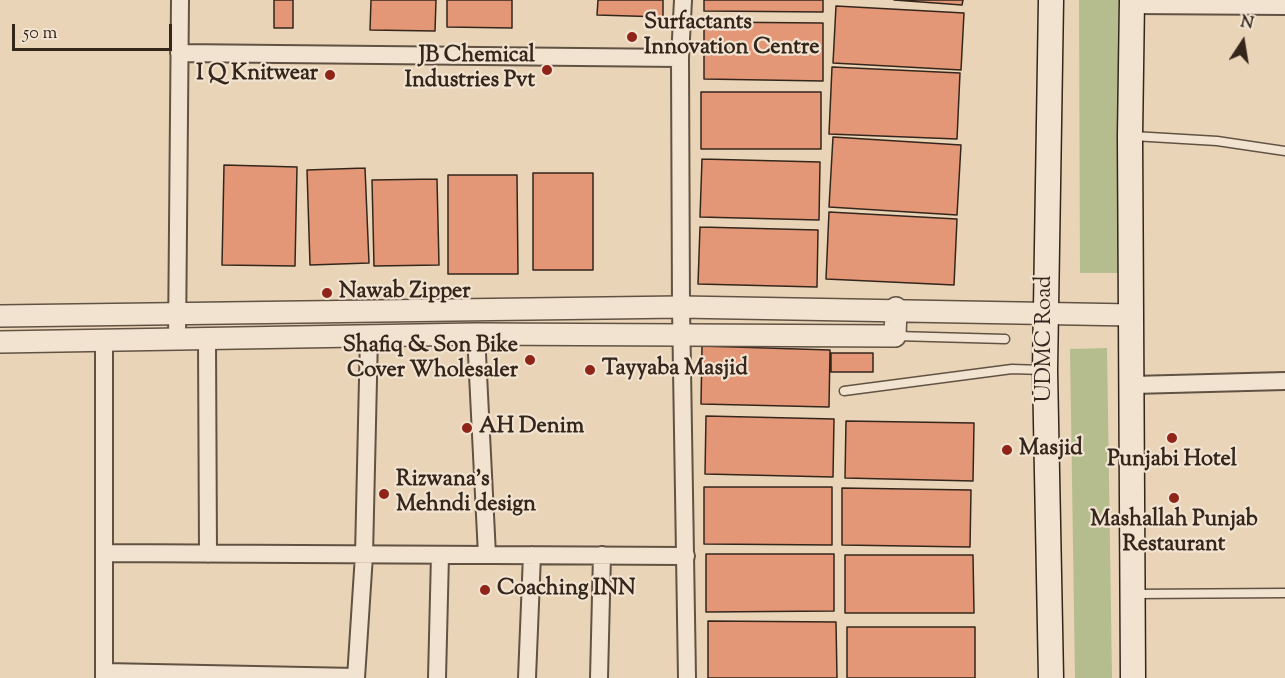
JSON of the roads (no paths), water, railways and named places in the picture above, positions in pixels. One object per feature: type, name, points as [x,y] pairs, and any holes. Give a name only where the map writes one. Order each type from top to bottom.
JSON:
[{"type":"main road","name":"UDMC Road","points":[[1051,678],[1045,312],[1052,0]]},
{"type":"main road","points":[[1132,2],[1130,136],[1133,678]]},
{"type":"street","points":[[177,340],[180,0]]},
{"type":"street","points":[[683,0],[680,58],[681,333],[687,556],[687,678]]},
{"type":"street","points":[[1132,2],[1285,6]]},
{"type":"street","points":[[179,53],[680,58]]},
{"type":"street","points":[[0,316],[681,307],[896,308],[1132,315]]},
{"type":"street","points":[[0,342],[476,334],[681,333],[895,336],[896,308]]},
{"type":"street","points":[[476,334],[487,555]]},
{"type":"street","points":[[104,340],[106,553],[104,675],[356,677],[364,555],[369,335]]},
{"type":"street","points":[[207,340],[208,554]]},
{"type":"street","points":[[1133,385],[1285,381]]},
{"type":"street","points":[[106,553],[687,556]]},
{"type":"street","points":[[437,678],[440,555]]},
{"type":"street","points":[[527,678],[532,555]]},
{"type":"street","points":[[599,678],[602,555]]},
{"type":"lane","points":[[1130,136],[1217,141],[1285,151]]},
{"type":"lane","points":[[895,336],[1005,339]]},
{"type":"lane","points":[[844,392],[1012,369],[1045,370]]},
{"type":"lane","points":[[1133,594],[1285,593]]},
{"type":"place","name":"Surfactants Innovation Centre","points":[[632,37]]},
{"type":"place","name":"JB Chemical Industries Pvt","points":[[547,70]]},
{"type":"place","name":"I Q Knitwear","points":[[330,75]]},
{"type":"place","name":"Nawab Zipper","points":[[327,293]]},
{"type":"place","name":"Shafiq & Son Bike Cover Wholesaler","points":[[530,360]]},
{"type":"place","name":"Tayyaba Masjid","points":[[590,370]]},
{"type":"place","name":"AH Denim","points":[[467,428]]},
{"type":"place","name":"Punjabi Hotel","points":[[1172,438]]},
{"type":"place","name":"Masjid","points":[[1007,450]]},
{"type":"place","name":"Rizwana's Mehndi design","points":[[384,494]]},
{"type":"place","name":"Mashallah Punjab Restaurant","points":[[1174,498]]},
{"type":"place","name":"Coaching INN","points":[[485,590]]}]
